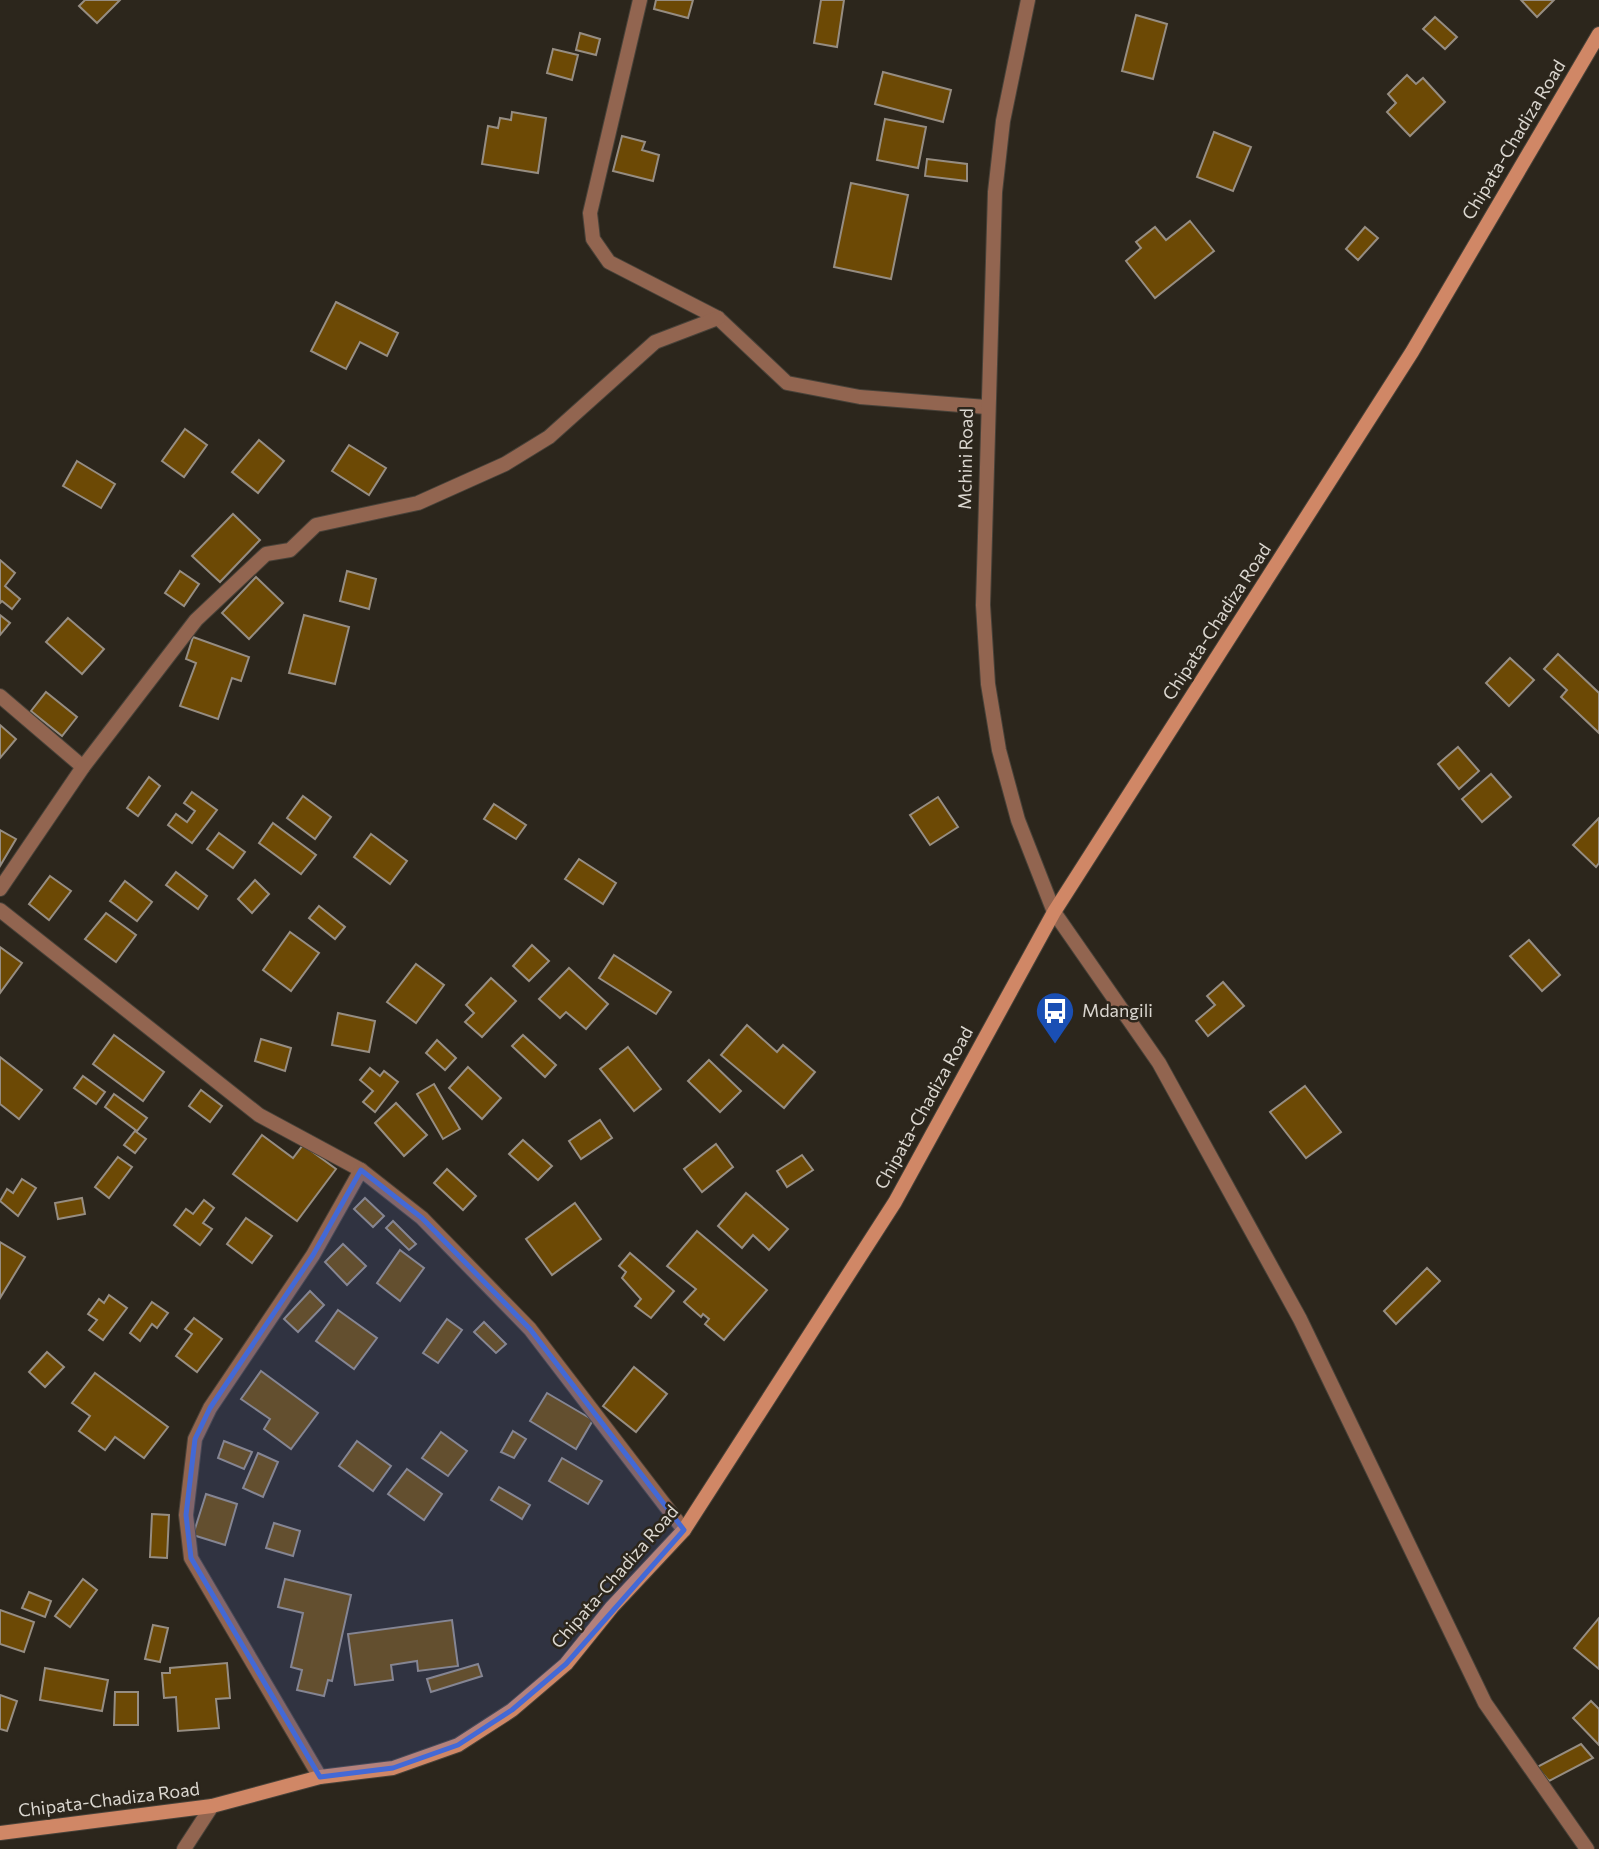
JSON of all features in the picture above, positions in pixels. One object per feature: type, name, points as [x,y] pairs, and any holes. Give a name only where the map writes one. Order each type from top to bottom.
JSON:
[{"type":"main road","name":"Chipata-Chadiza Road","points":[[0,1833],[212,1806],[320,1777],[393,1768],[458,1745],[512,1710],[566,1664],[612,1607],[684,1530],[895,1202],[1054,912],[1412,352],[1599,34]]},
{"type":"street","points":[[640,0],[590,214],[593,239],[609,262],[718,318],[787,383],[860,397],[986,407]]},
{"type":"street","name":"Mchini Road","points":[[1028,0],[1003,121],[995,192],[986,407],[983,605],[988,684],[999,750],[1018,820],[1054,912],[1159,1063],[1300,1319],[1485,1703],[1587,1849]]},
{"type":"street","points":[[0,889],[83,767],[196,620],[265,554],[290,550],[316,525],[418,503],[505,464],[549,437],[655,342],[718,318]]},
{"type":"street","points":[[0,696],[83,767]]},
{"type":"street","points":[[0,910],[259,1115],[361,1170],[422,1218],[530,1329],[684,1530]]},
{"type":"street","points":[[320,1777],[191,1558],[186,1515],[195,1439],[210,1408],[313,1255],[361,1170]]},
{"type":"street","points":[[184,1849],[212,1806]]},
{"type":"highlighted area","points":[[361,1170],[422,1218],[530,1329],[684,1530],[566,1664],[512,1710],[458,1745],[393,1768],[320,1777],[191,1558],[186,1515],[195,1439],[210,1408],[313,1255]]},
{"type":"building","points":[[85,0],[120,0],[97,23],[79,6]]},
{"type":"building","points":[[656,0],[693,0],[688,18],[654,9]]},
{"type":"building","points":[[821,0],[844,0],[837,47],[814,43]]},
{"type":"building","points":[[1521,0],[1554,0],[1537,17]]},
{"type":"building","points":[[1136,15],[1167,24],[1153,79],[1122,71]]},
{"type":"building","points":[[1435,17],[1457,37],[1445,49],[1423,29]]},
{"type":"building","points":[[580,33],[600,39],[596,55],[576,50]]},
{"type":"building","points":[[553,49],[578,55],[572,80],[547,73]]},
{"type":"building","points":[[883,72],[951,90],[943,122],[875,104]]},
{"type":"building","points":[[1407,75],[1416,84],[1423,78],[1445,102],[1410,136],[1387,112],[1396,103],[1388,94]]},
{"type":"building","points":[[512,112],[546,118],[538,173],[482,164],[488,126],[498,128],[500,118],[511,120]]},
{"type":"building","points":[[885,119],[926,127],[918,168],[877,160]]},
{"type":"building","points":[[1214,132],[1251,147],[1233,191],[1197,177]]},
{"type":"building","points":[[622,136],[645,142],[642,150],[659,155],[653,181],[613,171]]},
{"type":"building","points":[[927,159],[967,164],[967,181],[925,176]]},
{"type":"building","points":[[851,183],[908,195],[891,279],[834,267]]},
{"type":"building","points":[[1190,221],[1214,251],[1155,298],[1126,261],[1141,248],[1136,242],[1155,227],[1166,240]]},
{"type":"building","points":[[1365,227],[1378,238],[1358,260],[1346,249]]},
{"type":"building","points":[[336,302],[398,333],[387,356],[360,342],[346,369],[311,351]]},
{"type":"building","points":[[185,429],[207,445],[184,477],[162,461]]},
{"type":"building","points":[[259,440],[284,461],[258,493],[232,472]]},
{"type":"building","points":[[349,445],[386,468],[369,495],[332,471]]},
{"type":"building","points":[[77,461],[115,484],[101,508],[63,486]]},
{"type":"building","points":[[233,514],[260,540],[220,582],[192,556]]},
{"type":"building","points":[[0,560],[15,573],[5,586],[20,599],[12,609],[2,601],[0,603]]},
{"type":"building","points":[[180,571],[199,584],[184,606],[165,593]]},
{"type":"building","points":[[347,571],[376,579],[369,609],[340,601]]},
{"type":"building","points":[[256,577],[283,603],[249,639],[222,613]]},
{"type":"building","points":[[0,615],[10,623],[0,635]]},
{"type":"building","points":[[304,615],[349,627],[335,684],[289,673]]},
{"type":"building","points":[[68,618],[104,649],[82,674],[46,642]]},
{"type":"building","points":[[193,637],[249,657],[241,681],[232,678],[218,719],[180,706],[196,663],[186,659]]},
{"type":"building","points":[[1558,654],[1599,693],[1599,733],[1561,697],[1567,690],[1544,669]]},
{"type":"building","points":[[1510,658],[1534,680],[1509,706],[1486,683]]},
{"type":"building","points":[[46,692],[77,717],[62,736],[31,711]]},
{"type":"building","points":[[0,725],[16,739],[0,758]]},
{"type":"building","points":[[1458,747],[1479,771],[1459,789],[1438,764]]},
{"type":"building","points":[[1491,774],[1511,797],[1482,822],[1462,799]]},
{"type":"building","points":[[149,777],[160,786],[138,816],[127,808]]},
{"type":"building","points":[[192,792],[217,810],[192,843],[168,825],[176,814],[187,822],[195,811],[184,803]]},
{"type":"building","points":[[303,796],[331,817],[315,839],[287,818]]},
{"type":"building","points":[[938,797],[958,827],[930,845],[910,815]]},
{"type":"building","points":[[494,804],[526,825],[516,839],[484,819]]},
{"type":"building","points":[[1599,818],[1599,863],[1596,867],[1573,845]]},
{"type":"building","points":[[273,823],[316,855],[301,874],[259,843]]},
{"type":"building","points":[[0,830],[16,839],[0,866]]},
{"type":"building","points":[[219,833],[245,852],[233,868],[207,849]]},
{"type":"building","points":[[371,834],[407,861],[390,884],[354,857]]},
{"type":"building","points":[[579,859],[616,883],[603,904],[565,879]]},
{"type":"building","points":[[176,872],[207,896],[198,909],[166,885]]},
{"type":"building","points":[[50,876],[71,891],[49,920],[29,904]]},
{"type":"building","points":[[255,880],[269,894],[252,913],[238,899]]},
{"type":"building","points":[[125,881],[152,902],[137,921],[110,901]]},
{"type":"building","points":[[319,906],[345,927],[335,939],[309,918]]},
{"type":"building","points":[[106,913],[136,935],[116,962],[85,939]]},
{"type":"building","points":[[290,932],[319,953],[291,991],[263,970]]},
{"type":"building","points":[[1529,940],[1560,975],[1542,991],[1510,956]]},
{"type":"building","points":[[532,945],[549,961],[529,981],[513,966]]},
{"type":"building","points":[[0,947],[22,963],[0,993]]},
{"type":"building","points":[[614,955],[671,992],[656,1014],[599,978]]},
{"type":"building","points":[[416,964],[444,985],[416,1023],[387,1002]]},
{"type":"building","points":[[569,968],[608,1004],[586,1029],[566,1012],[560,1018],[539,999]]},
{"type":"building","points":[[491,978],[516,1001],[482,1037],[465,1022],[474,1013],[466,1005]]},
{"type":"building","points":[[1223,982],[1244,1006],[1208,1036],[1196,1021],[1215,1005],[1207,996]]},
{"type":"building","points":[[338,1013],[375,1021],[369,1052],[332,1045]]},
{"type":"building","points":[[747,1025],[777,1052],[783,1045],[815,1072],[784,1108],[721,1055]]},
{"type":"building","points":[[114,1035],[164,1072],[143,1101],[93,1064]]},
{"type":"building","points":[[523,1035],[556,1065],[545,1077],[512,1046]]},
{"type":"building","points":[[261,1039],[291,1048],[285,1071],[255,1061]]},
{"type":"building","points":[[437,1040],[456,1058],[445,1070],[426,1053]]},
{"type":"building","points":[[628,1047],[661,1089],[634,1111],[600,1069]]},
{"type":"building","points":[[0,1057],[42,1090],[19,1119],[0,1104]]},
{"type":"building","points":[[709,1060],[741,1091],[720,1112],[688,1081]]},
{"type":"building","points":[[468,1067],[501,1098],[482,1119],[449,1088]]},
{"type":"building","points":[[370,1068],[380,1076],[384,1071],[398,1082],[375,1112],[363,1102],[373,1091],[360,1080]]},
{"type":"building","points":[[83,1076],[105,1092],[96,1104],[74,1088]]},
{"type":"building","points":[[434,1084],[460,1129],[443,1139],[417,1094]]},
{"type":"building","points":[[1305,1086],[1341,1132],[1306,1158],[1270,1112]]},
{"type":"building","points":[[201,1090],[222,1106],[210,1122],[189,1106]]},
{"type":"building","points":[[114,1094],[147,1118],[137,1131],[105,1107]]},
{"type":"building","points":[[396,1103],[427,1135],[404,1156],[375,1123]]},
{"type":"building","points":[[600,1120],[612,1138],[581,1159],[569,1141]]},
{"type":"building","points":[[135,1131],[146,1139],[135,1153],[124,1145]]},
{"type":"building","points":[[262,1135],[293,1158],[303,1145],[336,1169],[297,1221],[233,1174]]},
{"type":"building","points":[[523,1140],[552,1166],[538,1180],[509,1154]]},
{"type":"building","points":[[716,1144],[733,1167],[702,1192],[684,1169]]},
{"type":"building","points":[[802,1155],[813,1170],[787,1187],[777,1171]]},
{"type":"building","points":[[118,1157],[132,1167],[109,1198],[95,1187]]},
{"type":"building","points":[[447,1169],[476,1196],[463,1210],[434,1183]]},
{"type":"building","points":[[22,1179],[36,1188],[18,1216],[0,1201],[7,1189],[13,1193]]},
{"type":"building","points":[[746,1193],[788,1229],[769,1250],[753,1235],[742,1248],[718,1226]]},
{"type":"building","points":[[82,1198],[85,1214],[58,1219],[55,1203]]},
{"type":"building","points":[[365,1198],[384,1216],[373,1227],[354,1209]]},
{"type":"building","points":[[204,1200],[214,1208],[203,1223],[212,1229],[200,1245],[174,1225],[186,1209],[193,1214]]},
{"type":"building","points":[[575,1203],[601,1239],[552,1275],[526,1239]]},
{"type":"building","points":[[246,1218],[272,1236],[252,1263],[227,1244]]},
{"type":"building","points":[[393,1221],[416,1244],[409,1250],[386,1228]]},
{"type":"building","points":[[697,1231],[767,1290],[724,1340],[705,1324],[709,1319],[703,1314],[701,1317],[684,1302],[696,1289],[667,1266]]},
{"type":"building","points":[[0,1242],[25,1257],[0,1298]]},
{"type":"building","points":[[343,1244],[366,1266],[347,1285],[325,1262]]},
{"type":"building","points":[[400,1250],[424,1268],[400,1301],[377,1283]]},
{"type":"building","points":[[630,1253],[674,1291],[651,1318],[635,1306],[641,1299],[622,1278],[626,1272],[619,1266]]},
{"type":"building","points":[[1427,1268],[1440,1281],[1396,1324],[1384,1311]]},
{"type":"building","points":[[310,1291],[324,1305],[298,1332],[284,1319]]},
{"type":"building","points":[[109,1295],[127,1308],[103,1340],[89,1330],[97,1320],[88,1314],[99,1299],[104,1303]]},
{"type":"building","points":[[152,1302],[168,1313],[157,1328],[152,1324],[140,1341],[130,1333]]},
{"type":"building","points":[[338,1310],[377,1338],[354,1369],[316,1341]]},
{"type":"building","points":[[194,1318],[222,1339],[197,1372],[176,1356],[192,1334],[185,1329]]},
{"type":"building","points":[[447,1319],[462,1330],[438,1363],[423,1353]]},
{"type":"building","points":[[484,1322],[506,1344],[496,1353],[474,1332]]},
{"type":"building","points":[[47,1352],[64,1367],[45,1387],[29,1372]]},
{"type":"building","points":[[634,1367],[667,1394],[636,1432],[603,1406]]},
{"type":"building","points":[[261,1371],[318,1413],[291,1449],[264,1429],[270,1419],[241,1399]]},
{"type":"building","points":[[95,1373],[168,1427],[144,1458],[115,1437],[105,1450],[79,1431],[90,1416],[72,1403]]},
{"type":"building","points":[[547,1393],[593,1420],[576,1449],[530,1421]]},
{"type":"building","points":[[513,1431],[526,1439],[514,1458],[501,1452]]},
{"type":"building","points":[[441,1432],[467,1451],[448,1476],[422,1458]]},
{"type":"building","points":[[224,1441],[252,1452],[244,1469],[218,1458]]},
{"type":"building","points":[[357,1441],[391,1466],[373,1491],[339,1466]]},
{"type":"building","points":[[258,1453],[278,1462],[263,1497],[243,1488]]},
{"type":"building","points":[[562,1458],[602,1481],[588,1504],[549,1481]]},
{"type":"building","points":[[407,1469],[442,1494],[424,1520],[388,1494]]},
{"type":"building","points":[[499,1487],[530,1505],[522,1519],[491,1500]]},
{"type":"building","points":[[206,1494],[237,1504],[225,1545],[193,1535]]},
{"type":"building","points":[[152,1514],[169,1515],[167,1558],[150,1557]]},
{"type":"building","points":[[274,1523],[300,1531],[293,1556],[266,1548]]},
{"type":"building","points":[[83,1579],[97,1590],[70,1627],[55,1616]]},
{"type":"building","points":[[285,1579],[351,1595],[332,1681],[328,1680],[324,1696],[297,1690],[302,1670],[291,1667],[303,1613],[278,1607]]},
{"type":"building","points":[[29,1592],[51,1601],[45,1617],[22,1608]]},
{"type":"building","points":[[0,1610],[34,1622],[24,1652],[0,1644]]},
{"type":"building","points":[[1599,1618],[1599,1669],[1574,1648]]},
{"type":"building","points":[[452,1620],[458,1666],[418,1671],[417,1661],[391,1665],[393,1680],[355,1685],[348,1634]]},
{"type":"building","points":[[153,1625],[168,1628],[160,1662],[145,1659]]},
{"type":"building","points":[[227,1663],[230,1698],[216,1699],[219,1728],[178,1731],[176,1697],[164,1698],[162,1673],[170,1673],[170,1668]]},
{"type":"building","points":[[478,1664],[482,1676],[431,1692],[427,1679]]},
{"type":"building","points":[[45,1668],[108,1680],[102,1711],[40,1700]]},
{"type":"building","points":[[115,1692],[138,1692],[138,1725],[114,1725]]},
{"type":"building","points":[[0,1695],[17,1701],[7,1731],[0,1729]]},
{"type":"building","points":[[1591,1701],[1599,1709],[1599,1745],[1573,1718]]},
{"type":"building","points":[[1581,1744],[1593,1758],[1549,1781],[1537,1767]]},
{"type":"place","name":"Mdangili","points":[[1055,1045]]}]
